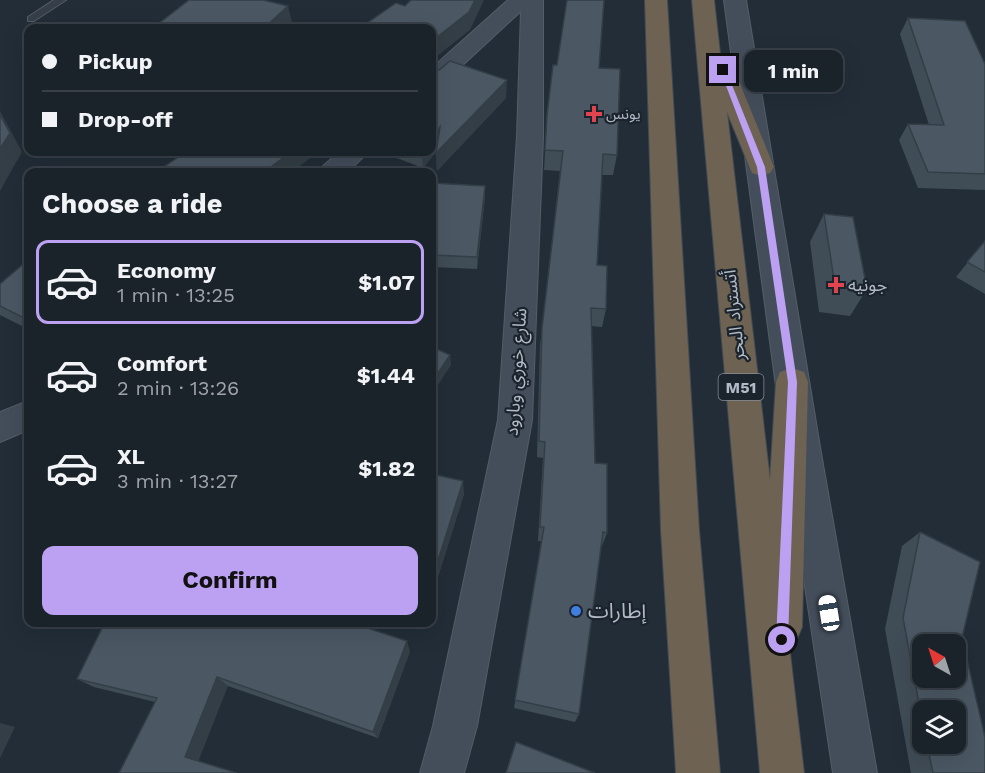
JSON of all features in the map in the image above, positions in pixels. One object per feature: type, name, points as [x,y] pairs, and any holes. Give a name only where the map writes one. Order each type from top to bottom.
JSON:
[{"type":"highway","points":[[656,0],[680,530],[698,773]]},
{"type":"highway","name":"أتستراد البحر","points":[[703,0],[782,773]]},
{"type":"highway","points":[[707,41],[723,70],[761,167]]},
{"type":"highway","points":[[778,733],[792,382]]},
{"type":"street","points":[[436,77],[521,0]]},
{"type":"street","name":"شارع خوري وبارود","points":[[442,773],[455,726],[515,420],[530,137],[532,0]]},
{"type":"street","points":[[735,0],[792,382],[855,773]]},
{"type":"street","points":[[337,168],[350,156]]},
{"type":"street","points":[[0,428],[24,417]]},
{"type":"lane","points":[[31,19],[61,0]]},
{"type":"building","points":[[189,0],[263,0],[288,6],[268,24],[158,24]]},
{"type":"building","points":[[411,0],[475,0],[469,12],[436,38],[436,24],[366,24],[396,3],[405,6]]},
{"type":"building","points":[[567,0],[604,0],[599,68],[620,69],[617,155],[603,154],[597,265],[607,266],[606,309],[591,308],[595,463],[607,464],[607,533],[603,532],[579,714],[515,700],[544,527],[540,527],[545,442],[539,441],[542,328],[563,151],[545,150],[553,65],[557,65]]},
{"type":"building","points":[[908,18],[965,21],[985,64],[985,174],[928,172],[908,124],[944,125]]},
{"type":"building","points":[[450,61],[507,80],[436,153],[440,127],[436,132],[436,70]]},
{"type":"building","points":[[0,115],[10,133],[0,149]]},
{"type":"building","points":[[180,156],[286,156],[269,168],[162,168]]},
{"type":"building","points":[[436,183],[485,186],[477,257],[436,255]]},
{"type":"building","points":[[824,214],[853,217],[867,289],[835,286]]},
{"type":"building","points":[[985,241],[985,272],[967,262]]},
{"type":"building","points":[[24,263],[24,318],[0,306],[0,284]]},
{"type":"building","points":[[436,349],[450,355],[436,376]]},
{"type":"building","points":[[436,475],[463,481],[436,567]]},
{"type":"building","points":[[920,532],[980,562],[963,634],[912,634],[912,666],[903,618]]},
{"type":"building","points":[[103,627],[364,627],[407,641],[373,732],[217,677],[185,757],[237,773],[119,773],[157,698],[77,679]]},
{"type":"building","points":[[966,655],[985,737],[985,773],[933,773],[929,754],[966,754],[966,700],[918,700],[916,688],[966,688]]},
{"type":"building","points":[[516,742],[595,773],[506,773]]},
{"type":"place","name":"يونس","points":[[594,114]]},
{"type":"place","name":"جونيه","points":[[836,285]]},
{"type":"place","name":"إطارات","points":[[576,611]]},
{"type":"route","points":[[723,70],[743,127],[761,167],[792,382],[782,640]]}]
